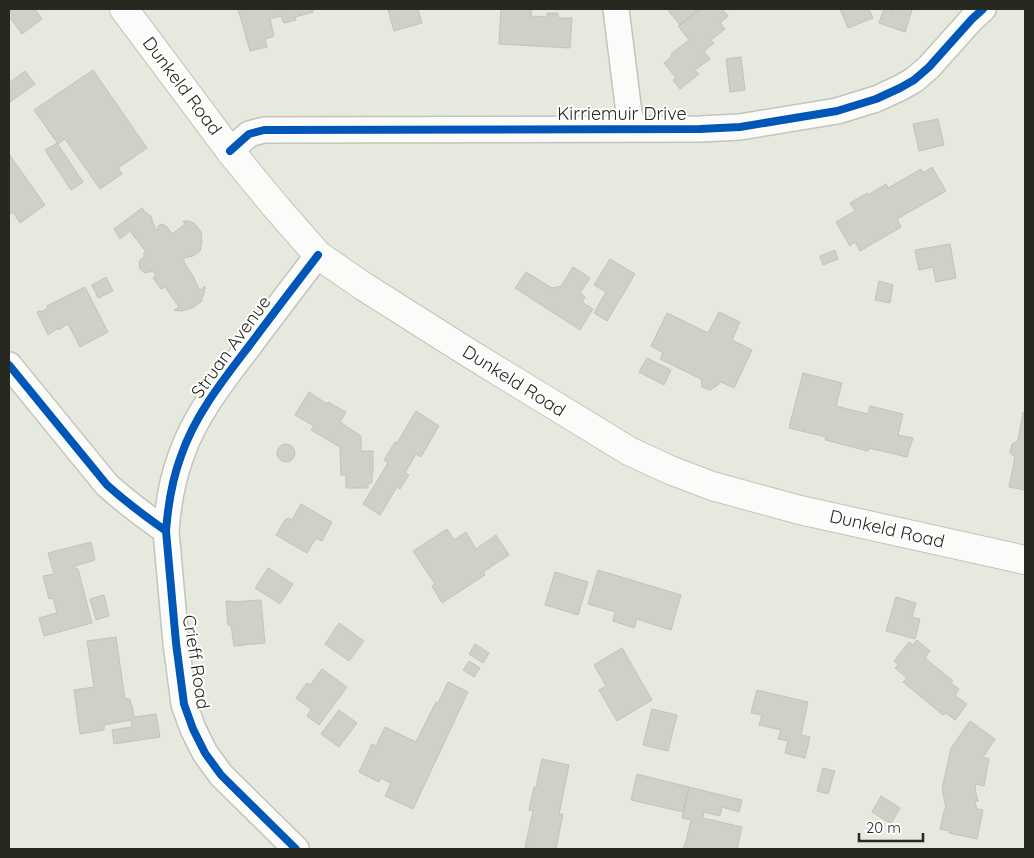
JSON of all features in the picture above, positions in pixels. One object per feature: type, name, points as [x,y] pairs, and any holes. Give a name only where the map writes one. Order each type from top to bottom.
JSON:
[{"type":"main road","name":"Dunkeld Road","points":[[124,9],[230,151],[318,255],[363,286],[480,360],[629,451],[670,470],[712,486],[800,510],[1025,560]]},
{"type":"street","points":[[616,9],[634,130]]},
{"type":"street","name":"Kirriemuir Drive","points":[[230,151],[249,134],[264,130],[700,129],[740,127],[837,111],[876,99],[914,80],[929,67],[983,9]]},
{"type":"street","name":"Struan Avenue","points":[[166,531],[175,472],[191,432],[222,382],[318,255]]},
{"type":"street","points":[[9,365],[108,485],[166,531]]},
{"type":"street","name":"Crieff Road","points":[[166,531],[176,643],[184,704],[193,729],[205,753],[221,775],[296,849]]},
{"type":"building","points":[[9,9],[35,9],[42,19],[22,34],[9,16]]},
{"type":"building","points":[[238,9],[312,9],[313,12],[295,17],[296,20],[284,23],[281,16],[270,19],[274,36],[265,39],[267,47],[250,51]]},
{"type":"building","points":[[388,9],[418,9],[422,23],[394,31]]},
{"type":"building","points":[[501,9],[532,9],[531,16],[547,17],[547,13],[558,13],[558,18],[572,18],[570,48],[499,44]]},
{"type":"building","points":[[667,9],[700,9],[680,25]]},
{"type":"building","points":[[700,9],[722,9],[728,16],[720,23],[725,29],[711,40],[714,43],[704,51],[710,59],[695,70],[699,74],[680,89],[673,80],[676,78],[664,63],[672,56],[671,54],[689,40],[678,26]]},
{"type":"building","points":[[840,9],[869,9],[873,18],[848,28]]},
{"type":"building","points":[[884,9],[897,12],[898,9],[912,10],[905,32],[879,23]]},
{"type":"building","points":[[741,57],[745,90],[730,92],[726,59]]},
{"type":"building","points":[[93,70],[147,148],[118,168],[122,174],[100,189],[65,139],[58,144],[34,110]]},
{"type":"building","points":[[25,71],[35,84],[10,102],[9,83]]},
{"type":"building","points":[[938,119],[944,145],[919,151],[913,124]]},
{"type":"building","points":[[57,143],[83,182],[71,190],[45,150]]},
{"type":"building","points":[[9,154],[45,205],[20,223],[13,212],[9,215]]},
{"type":"building","points":[[932,167],[946,191],[897,219],[901,227],[860,251],[855,242],[850,246],[836,222],[855,211],[850,203],[886,184],[888,188],[921,169],[923,173]]},
{"type":"building","points":[[142,208],[151,216],[154,226],[158,231],[158,226],[162,224],[172,234],[185,224],[183,221],[188,221],[194,223],[201,232],[202,243],[200,251],[193,256],[184,258],[184,262],[198,287],[201,290],[205,286],[201,302],[192,308],[182,311],[174,310],[179,307],[165,287],[161,289],[153,278],[156,276],[153,271],[145,273],[140,269],[140,260],[145,256],[143,254],[146,252],[130,231],[120,239],[114,229]]},
{"type":"building","points":[[950,244],[956,278],[936,282],[933,267],[919,270],[915,250]]},
{"type":"building","points":[[835,250],[838,259],[823,265],[820,256]]},
{"type":"building","points":[[610,259],[635,274],[607,321],[594,313],[606,292],[594,285]]},
{"type":"building","points":[[573,267],[590,278],[580,293],[585,297],[582,302],[593,309],[580,330],[515,288],[526,272],[552,288],[561,286]]},
{"type":"building","points":[[106,277],[113,291],[98,298],[92,285]]},
{"type":"building","points":[[879,281],[893,285],[890,303],[875,300]]},
{"type":"building","points":[[85,287],[108,332],[80,347],[68,324],[48,335],[37,312],[41,312],[48,308],[47,306]]},
{"type":"building","points":[[719,312],[740,322],[732,340],[752,350],[734,388],[721,382],[710,390],[702,387],[701,379],[660,359],[663,353],[651,346],[667,313],[708,333]]},
{"type":"building","points":[[647,358],[671,370],[664,385],[639,372]]},
{"type":"building","points":[[803,373],[842,383],[836,406],[868,414],[870,406],[903,414],[898,435],[913,438],[907,457],[869,448],[868,451],[825,440],[826,437],[789,428]]},
{"type":"building","points":[[309,392],[327,404],[328,402],[346,412],[340,422],[361,436],[361,451],[373,451],[372,483],[368,483],[368,488],[346,488],[346,475],[341,475],[340,447],[311,430],[314,426],[295,415]]},
{"type":"building","points":[[416,411],[439,426],[421,457],[416,454],[405,473],[409,475],[400,489],[397,487],[380,515],[363,504],[388,463],[384,460],[395,442],[397,443]]},
{"type":"building","points":[[1023,412],[1025,413],[1025,490],[1009,487],[1015,457],[1010,453],[1012,444],[1018,441]]},
{"type":"building","points":[[286,444],[292,447],[295,453],[292,459],[286,462],[280,459],[277,453],[280,447]]},
{"type":"building","points":[[301,504],[332,522],[322,541],[316,538],[307,553],[276,535],[285,520],[289,518],[292,520]]},
{"type":"building","points":[[447,529],[454,540],[466,532],[476,549],[496,535],[509,555],[483,572],[485,575],[442,603],[432,586],[435,584],[413,551]]},
{"type":"building","points":[[91,542],[95,560],[75,566],[75,569],[78,569],[92,623],[44,636],[39,618],[57,613],[53,598],[49,599],[43,576],[54,574],[48,553]]},
{"type":"building","points":[[268,568],[293,584],[280,604],[255,588]]},
{"type":"building","points":[[598,570],[681,595],[671,630],[637,619],[634,628],[613,621],[615,612],[588,604]]},
{"type":"building","points":[[555,572],[588,582],[578,615],[545,605]]},
{"type":"building","points":[[104,595],[109,616],[96,620],[90,599]]},
{"type":"building","points":[[896,597],[916,603],[912,617],[920,619],[915,639],[886,631]]},
{"type":"building","points":[[261,600],[265,643],[234,646],[231,625],[228,625],[226,601]]},
{"type":"building","points":[[339,623],[364,641],[349,661],[325,644]]},
{"type":"building","points":[[116,637],[125,699],[130,699],[134,717],[156,714],[160,737],[114,744],[112,730],[132,727],[131,720],[104,725],[104,730],[80,734],[74,690],[94,687],[87,641]]},
{"type":"building","points":[[917,640],[930,651],[925,658],[953,681],[951,683],[959,689],[955,695],[967,704],[955,720],[946,713],[943,715],[903,682],[907,678],[895,668],[898,665],[894,661],[909,642],[913,645]]},
{"type":"building","points":[[475,644],[489,653],[483,663],[469,654]]},
{"type":"building","points":[[622,648],[652,700],[617,721],[599,690],[606,686],[594,665]]},
{"type":"building","points":[[469,661],[480,668],[474,677],[463,670]]},
{"type":"building","points":[[322,669],[347,687],[319,725],[307,716],[311,709],[296,698],[307,683],[310,685]]},
{"type":"building","points":[[448,682],[468,692],[413,809],[385,796],[391,783],[381,778],[379,782],[359,772],[372,744],[376,746],[385,727],[416,742]]},
{"type":"building","points":[[757,690],[808,702],[801,735],[810,737],[805,758],[785,753],[788,741],[778,739],[781,730],[759,725],[762,715],[751,713]]},
{"type":"building","points":[[652,709],[677,715],[668,751],[643,745]]},
{"type":"building","points":[[339,710],[357,723],[339,747],[321,734]]},
{"type":"building","points":[[970,721],[995,739],[983,757],[989,759],[984,786],[976,784],[975,789],[978,801],[975,802],[977,809],[983,810],[977,839],[949,833],[950,831],[940,829],[946,808],[942,789],[951,748]]},
{"type":"building","points":[[542,759],[569,765],[559,814],[563,814],[556,849],[525,847],[533,811],[529,810]]},
{"type":"building","points":[[823,768],[835,771],[828,794],[817,791]]},
{"type":"building","points":[[637,774],[689,787],[683,812],[631,800]]},
{"type":"building","points":[[689,787],[742,800],[739,812],[722,807],[720,816],[704,812],[703,818],[742,827],[737,849],[683,849],[691,820],[682,818]]},
{"type":"building","points":[[881,796],[900,808],[891,824],[872,812]]},
{"type":"cycle path","points":[[230,151],[249,134],[264,130],[700,129],[740,127],[837,111],[876,99],[914,80],[929,67],[983,9]]},
{"type":"cycle path","points":[[9,365],[107,485],[166,531],[169,502],[175,474],[194,426],[220,385],[318,255]]},
{"type":"cycle path","points":[[166,531],[176,643],[184,704],[193,729],[205,753],[221,775],[296,849]]}]
